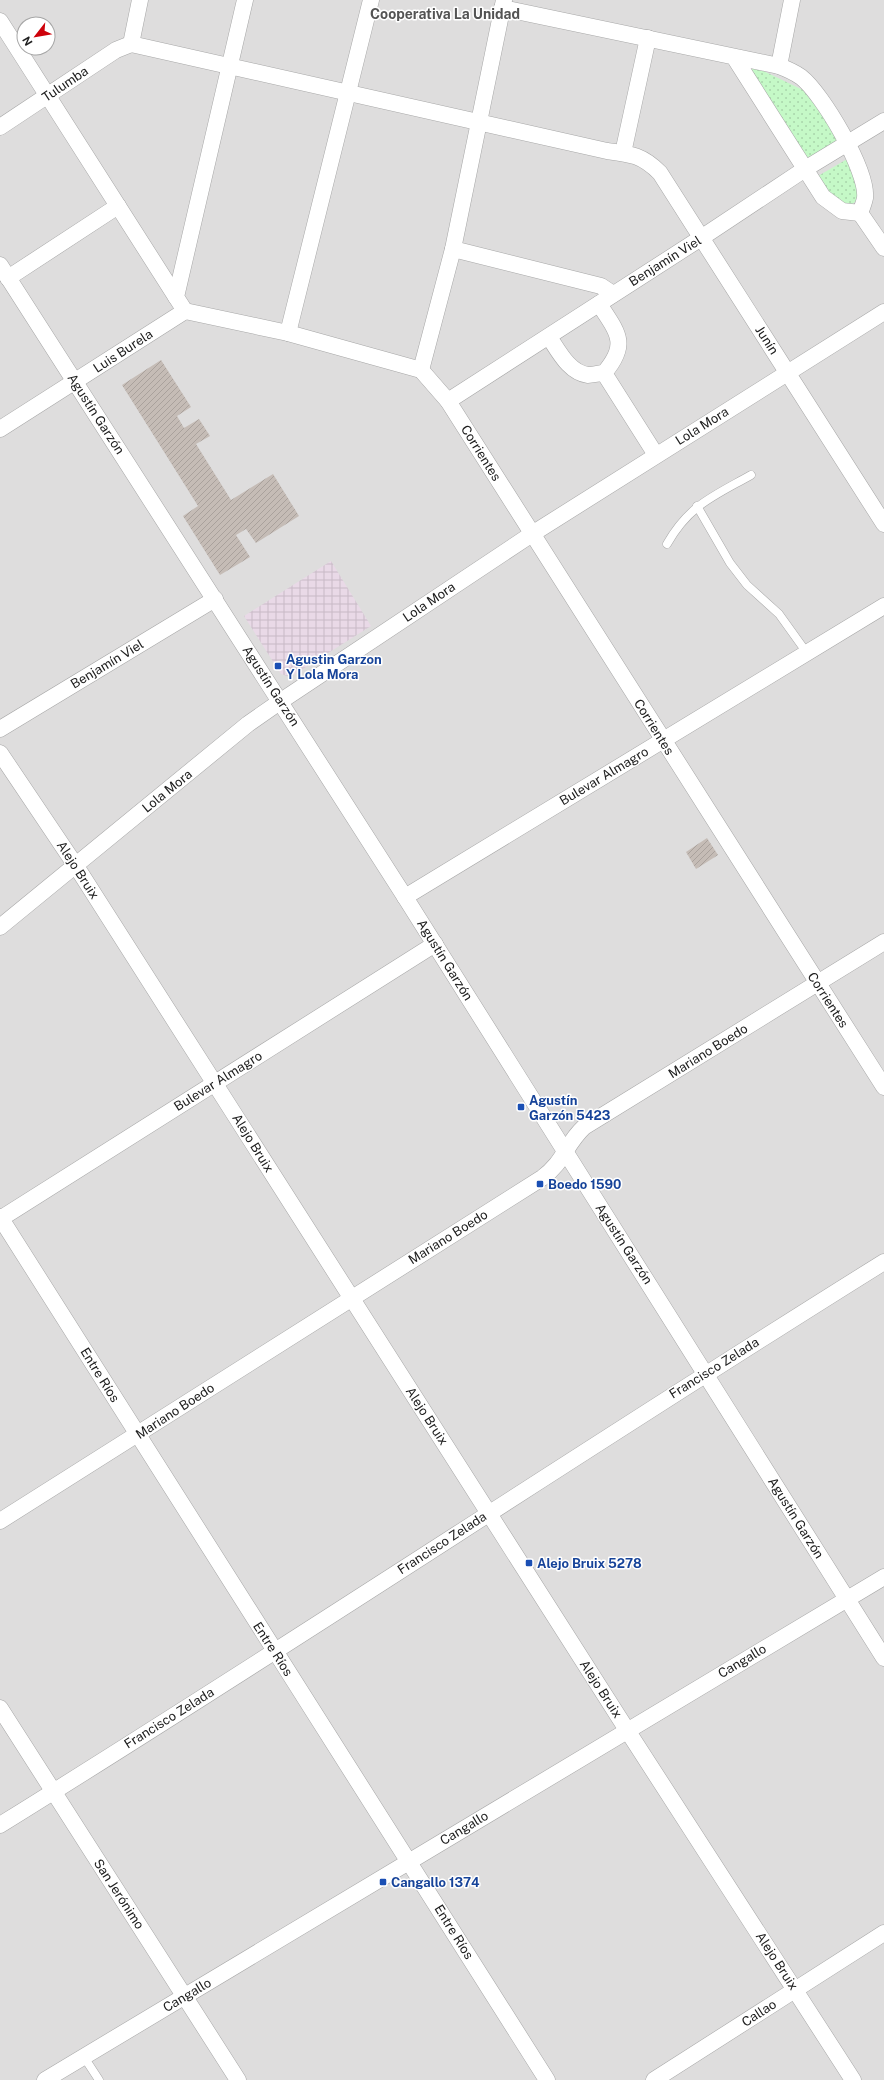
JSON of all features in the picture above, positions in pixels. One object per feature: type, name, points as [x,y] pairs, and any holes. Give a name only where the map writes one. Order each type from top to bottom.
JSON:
[{"type":"street","points":[[140,0],[130,44],[607,151],[623,153],[648,38]]},
{"type":"street","points":[[176,297],[245,0]]},
{"type":"street","points":[[288,333],[371,0]]},
{"type":"street","points":[[779,66],[792,0]]},
{"type":"street","points":[[0,22],[185,312],[288,333],[421,370],[452,249],[503,4],[648,38],[779,66],[802,77],[841,129],[864,187],[865,198],[860,213]]},
{"type":"street","name":"Tulumba","points":[[0,127],[116,50],[130,44]]},
{"type":"street","points":[[734,57],[823,197],[833,207],[842,211],[860,213],[884,248]]},
{"type":"street","name":"Benjamín Viel","points":[[448,401],[805,169],[884,121]]},
{"type":"street","name":"Junín","points":[[623,153],[647,160],[660,173],[884,524]]},
{"type":"street","points":[[4,272],[118,206]]},
{"type":"street","points":[[452,249],[601,286],[613,294]]},
{"type":"street","name":"Agustín Garzón","points":[[4,272],[281,701],[706,1373],[884,1658]]},
{"type":"street","points":[[548,336],[565,360],[576,370],[588,375],[604,373],[615,360],[619,346],[616,330],[599,304]]},
{"type":"street","name":"Luis Burela","points":[[0,429],[185,312]]},
{"type":"street","name":"Lola Mora","points":[[0,927],[242,730],[281,701],[532,534],[884,312]]},
{"type":"street","name":"Corrientes","points":[[421,370],[448,401],[884,1087]]},
{"type":"street","points":[[604,373],[656,455]]},
{"type":"street","name":"Benjamín Viel","points":[[0,729],[215,599]]},
{"type":"street","name":"Bulevar Almagro","points":[[405,897],[884,606]]},
{"type":"street","name":"Alejo Bruix","points":[[0,753],[76,866],[488,1513],[853,2080]]},
{"type":"street","name":"Mariano Boedo","points":[[0,1521],[542,1178],[559,1164],[566,1153],[570,1142],[584,1127],[884,942]]},
{"type":"street","name":"Bulevar Almagro","points":[[0,1218],[435,944]]},
{"type":"street","name":"Entre Ríos","points":[[0,1218],[548,2080]]},
{"type":"street","name":"Francisco Zelada","points":[[0,1825],[275,1651],[706,1373],[884,1262]]},
{"type":"street","name":"Cangallo","points":[[45,2080],[884,1577]]},
{"type":"street","name":"San Jerónimo","points":[[0,1708],[238,2080]]},
{"type":"street","name":"Callao","points":[[654,2080],[884,1933]]},
{"type":"lane","points":[[667,544],[677,526],[697,506],[751,475]]},
{"type":"lane","points":[[697,506],[730,562],[747,585],[779,614],[807,653]]},
{"type":"lane","points":[[84,2057],[99,2080]]},
{"type":"shaded area","points":[[0,0],[884,0],[884,2080],[0,2080]]},
{"type":"shaded area","points":[[331,561],[371,626],[290,677],[281,674],[244,616]]},
{"type":"green space","points":[[753,66],[803,90],[816,106],[838,139],[833,145],[809,159],[804,157],[751,70]]},
{"type":"green space","points":[[849,158],[856,177],[859,193],[855,202],[846,205],[836,200],[832,196],[818,176]]},
{"type":"building","points":[[161,360],[191,407],[177,416],[184,428],[199,419],[210,436],[196,444],[231,500],[273,474],[299,516],[256,543],[246,529],[236,535],[250,557],[220,575],[183,516],[198,506],[122,385]]},
{"type":"building","points":[[707,838],[718,855],[696,869],[686,852]]},
{"type":"place","name":"Agustin Garzon Y Lola Mora","points":[[278,666]]},
{"type":"place","name":"Agustín Garzón 5423","points":[[521,1107]]},
{"type":"place","name":"Boedo 1590","points":[[540,1184]]},
{"type":"place","name":"Alejo Bruix 5278","points":[[529,1563]]},
{"type":"place","name":"Cangallo 1374","points":[[383,1882]]},
{"type":"district","name":"Cooperativa La Unidad","points":[[445,14]]}]
